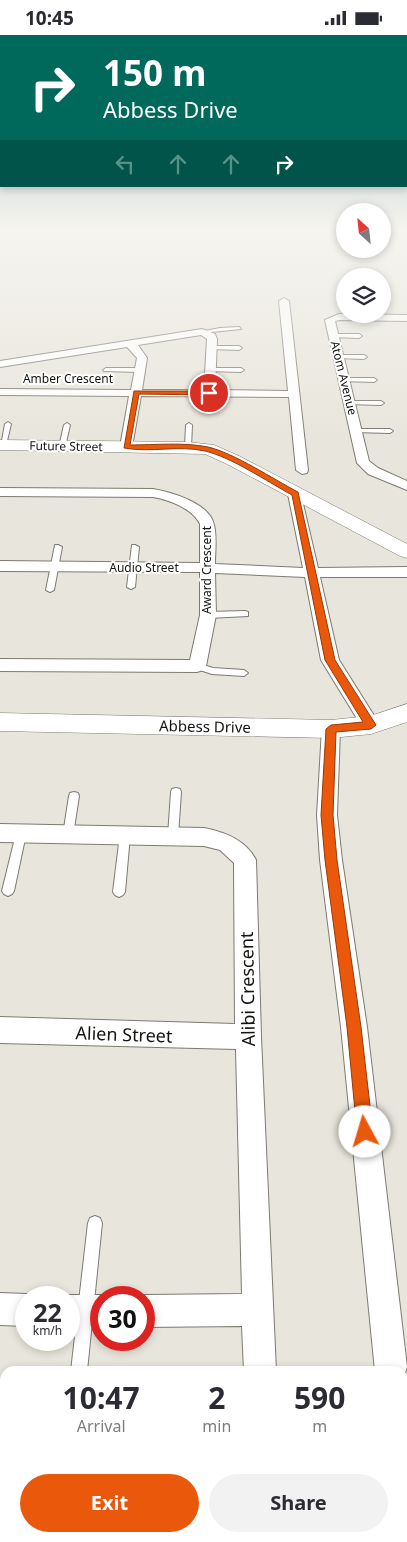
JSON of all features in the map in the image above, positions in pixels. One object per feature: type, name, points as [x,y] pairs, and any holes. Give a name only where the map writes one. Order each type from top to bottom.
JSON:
[{"type":"street","points":[[284,301],[302,470]]},
{"type":"street","name":"Atom Avenue","points":[[407,318],[334,318],[330,320],[363,463],[373,471],[407,486]]},
{"type":"street","points":[[202,332],[211,336],[209,393]]},
{"type":"street","name":"Amber Crescent","points":[[0,364],[202,332]]},
{"type":"street","points":[[126,447],[141,355],[130,344]]},
{"type":"street","name":"Amber Crescent","points":[[0,392],[294,394]]},
{"type":"street","name":"Future Street","points":[[2,445],[188,447],[216,452],[407,552]]},
{"type":"street","name":"Award Crescent","points":[[0,492],[153,493],[169,495],[196,510],[206,519],[208,615],[197,666]]},
{"type":"street","points":[[295,494],[330,660],[371,725]]},
{"type":"street","name":"Audio Street","points":[[0,566],[206,568],[311,573],[407,571]]},
{"type":"street","points":[[0,665],[197,666]]},
{"type":"street","name":"Abbess Drive","points":[[0,722],[331,729],[371,725],[407,713]]},
{"type":"street","points":[[331,729],[327,815],[330,851],[354,1027],[390,1366]]},
{"type":"street","name":"Alibi Crescent","points":[[10,834],[173,836],[217,839],[237,850],[245,860],[248,1037],[260,1366]]},
{"type":"street","name":"Alien Street","points":[[0,1030],[248,1037]]},
{"type":"street","points":[[0,1309],[15,1310]]},
{"type":"street","points":[[155,1311],[258,1310]]},
{"type":"lane","points":[[202,332],[239,328]]},
{"type":"lane","points":[[334,336],[359,336]]},
{"type":"lane","points":[[211,348],[239,348]]},
{"type":"lane","points":[[340,357],[364,357]]},
{"type":"lane","points":[[106,370],[140,370]]},
{"type":"lane","points":[[210,370],[241,371]]},
{"type":"lane","points":[[345,380],[374,380]]},
{"type":"lane","points":[[350,403],[381,403]]},
{"type":"lane","points":[[2,445],[8,424]]},
{"type":"lane","points":[[62,447],[67,425]]},
{"type":"lane","points":[[188,447],[189,425]]},
{"type":"lane","points":[[356,431],[390,431]]},
{"type":"lane","points":[[50,590],[58,547]]},
{"type":"lane","points":[[131,587],[135,547]]},
{"type":"lane","points":[[208,615],[245,614]]},
{"type":"lane","points":[[197,666],[212,671],[244,673]]},
{"type":"lane","points":[[173,836],[176,792]]},
{"type":"lane","points":[[68,835],[74,796]]},
{"type":"lane","points":[[8,891],[10,834]]},
{"type":"lane","points":[[119,892],[125,835]]},
{"type":"lane","points":[[80,1366],[95,1223]]},
{"type":"route","points":[[209,393],[136,392],[126,447],[200,447],[208,449],[233,460],[295,494],[330,660],[371,725],[331,729],[327,781],[327,815],[331,860],[354,1027],[365,1132]]}]
